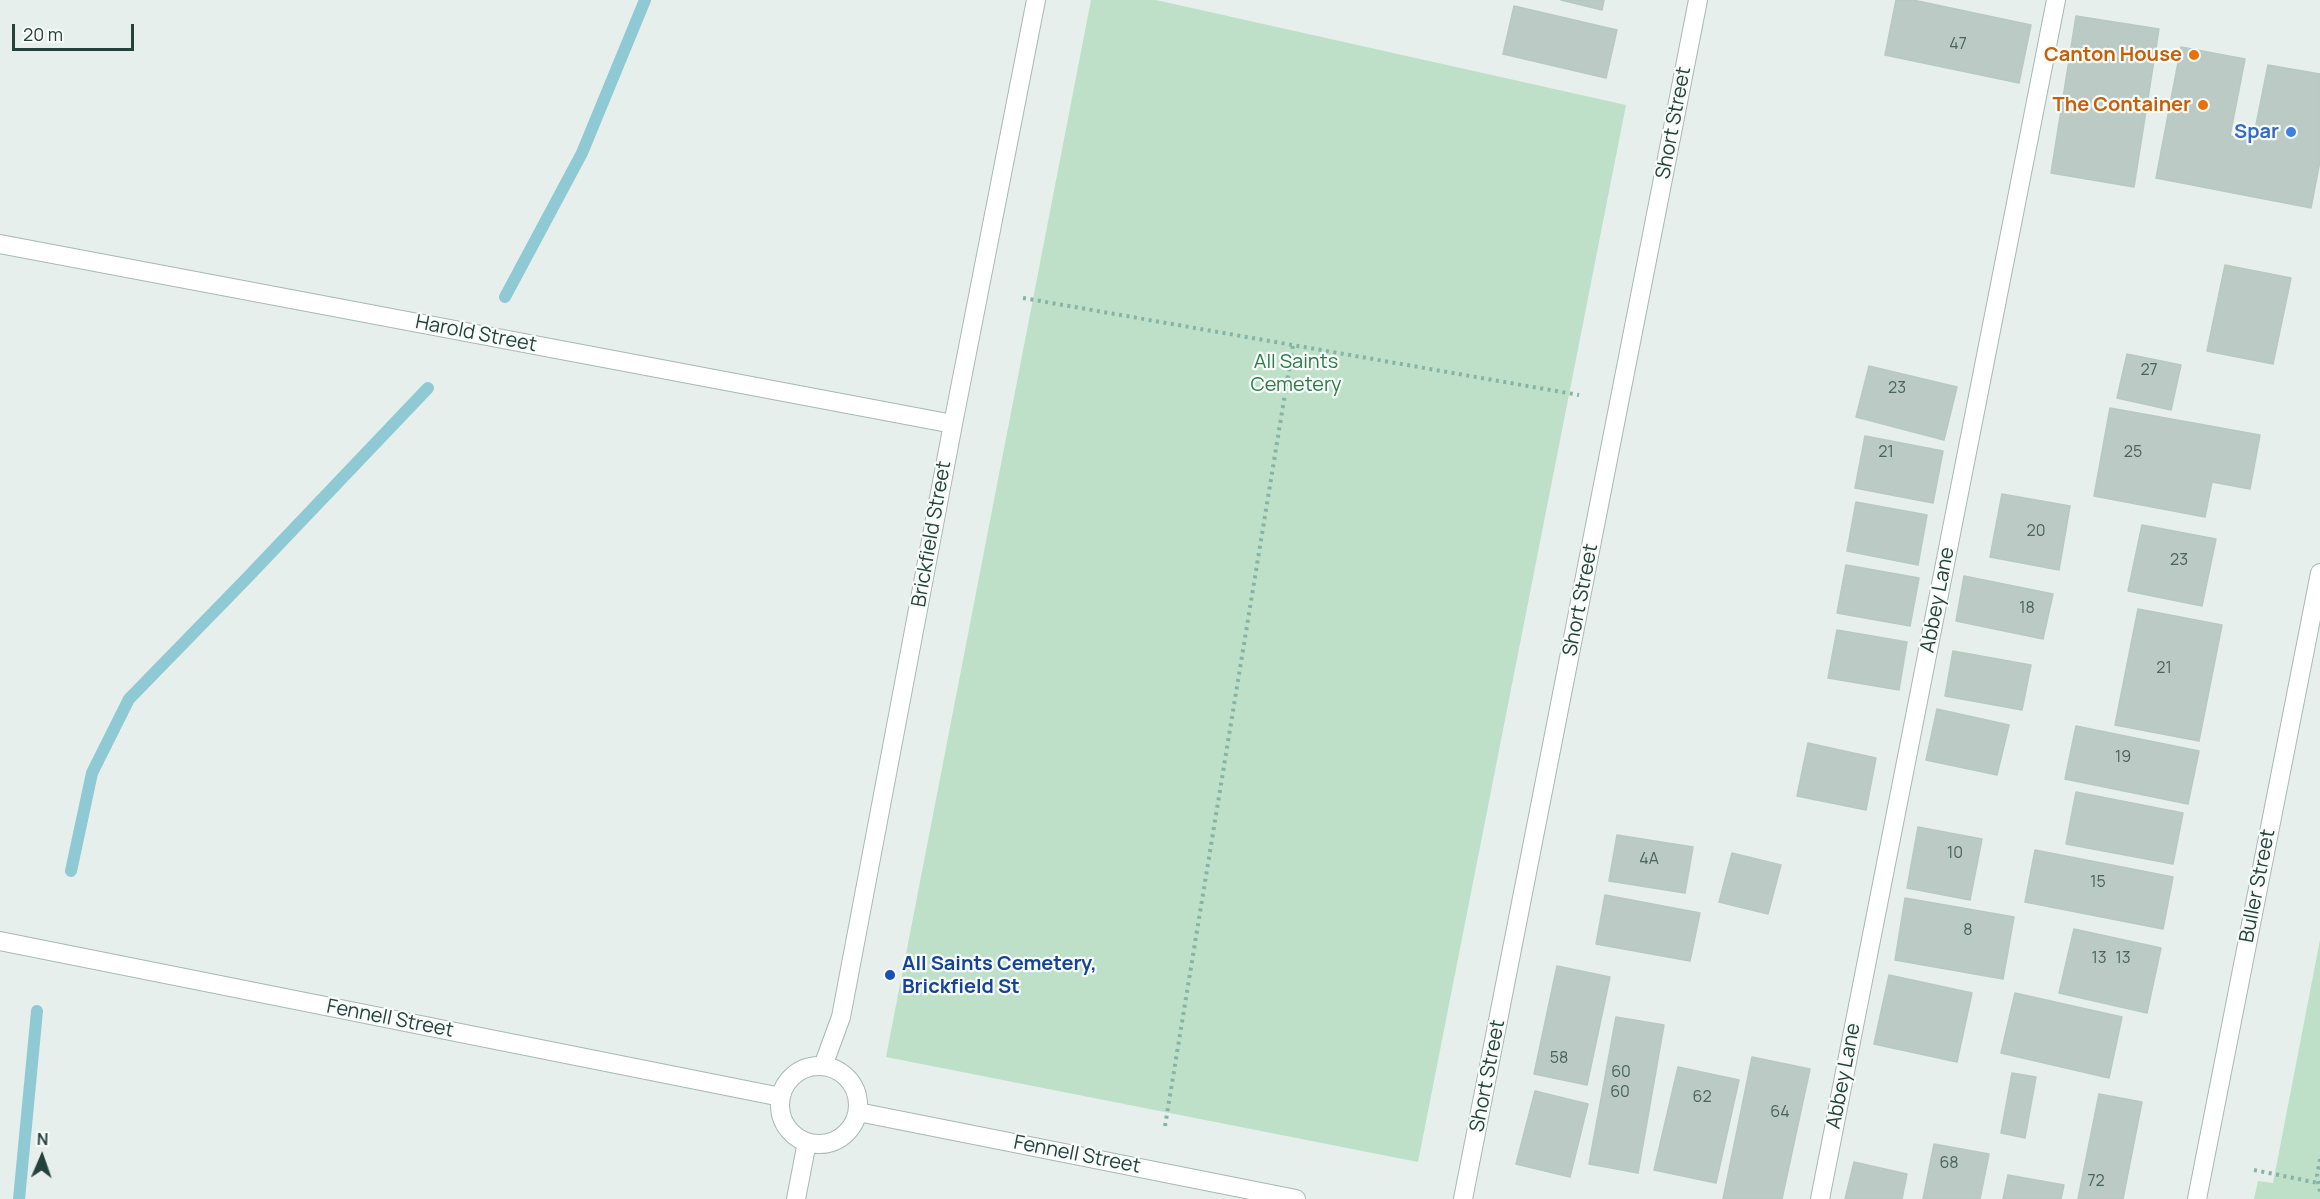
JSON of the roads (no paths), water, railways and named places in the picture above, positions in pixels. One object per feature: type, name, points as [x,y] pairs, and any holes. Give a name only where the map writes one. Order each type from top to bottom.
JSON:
[{"type":"street","name":"Brickfield Street","points":[[823,1066],[841,1017],[1036,0]]},
{"type":"street","name":"Short Street","points":[[1463,1199],[1698,0]]},
{"type":"street","name":"Abbey Lane","points":[[1820,1199],[2056,0]]},
{"type":"street","name":"Harold Street","points":[[0,244],[953,424]]},
{"type":"street","name":"Buller Street","points":[[2197,1199],[2320,573]]},
{"type":"street","name":"Fennell Street","points":[[0,941],[781,1097]]},
{"type":"street","points":[[823,1066],[834,1069],[851,1082],[856,1091],[858,1112],[853,1125],[845,1135],[833,1142],[820,1144],[807,1142],[795,1136],[786,1125],[780,1111],[781,1097],[790,1078],[803,1070],[823,1066]]},
{"type":"street","name":"Fennell Street","points":[[858,1112],[1296,1199]]},
{"type":"street","points":[[796,1199],[807,1142]]},
{"type":"waterway","points":[[505,297],[582,153],[645,0]]},
{"type":"waterway","points":[[71,871],[92,773],[129,699],[428,388]]},
{"type":"waterway","points":[[19,1199],[37,1011]]},
{"type":"place","name":"Canton House","points":[[2194,55]]},
{"type":"place","name":"The Container","points":[[2203,105]]},
{"type":"place","name":"Spar","points":[[2291,132]]},
{"type":"place","name":"All Saints Cemetery, Brickfield St","points":[[890,975]]},
{"type":"park label","name":"All Saints Cemetery","points":[[1296,374]]}]
